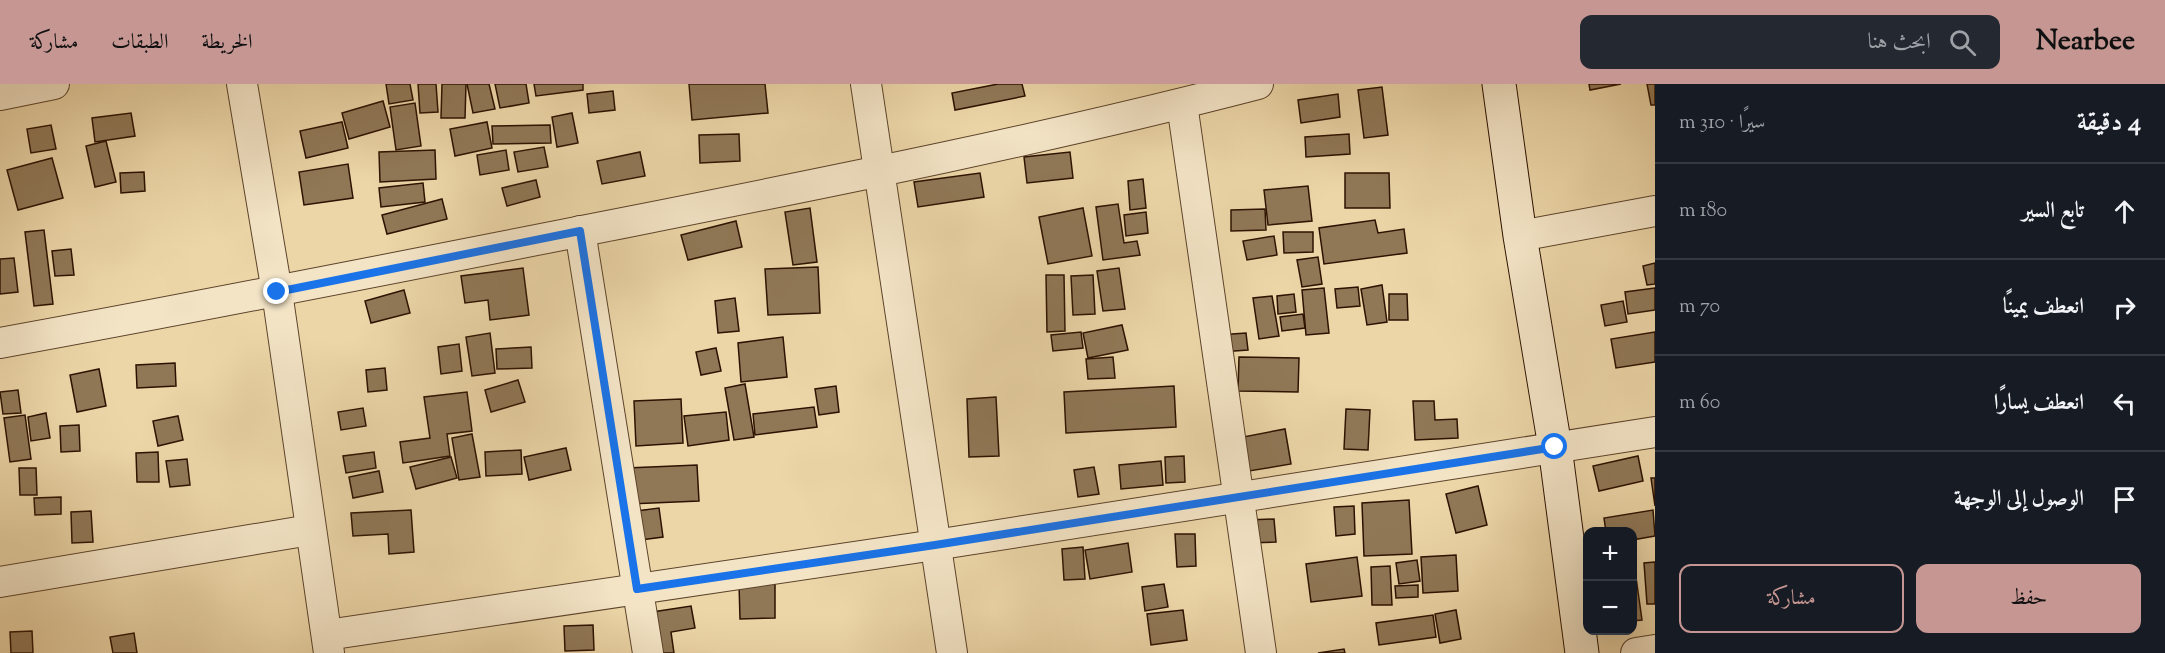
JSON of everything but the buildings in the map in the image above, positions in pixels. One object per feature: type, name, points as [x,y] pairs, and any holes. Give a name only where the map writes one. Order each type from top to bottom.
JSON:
[{"type":"street","points":[[0,95],[54,84]]},
{"type":"street","points":[[242,84],[277,292],[328,644],[637,589],[935,545],[1655,432]]},
{"type":"street","points":[[866,84],[952,653]]},
{"type":"street","points":[[0,343],[277,292],[879,172],[1182,104],[1258,84]]},
{"type":"street","points":[[1498,84],[1520,236],[1555,447],[1582,653]]},
{"type":"street","points":[[1182,104],[1261,653]]},
{"type":"street","points":[[1520,236],[1655,211]]},
{"type":"street","points":[[580,231],[648,653]]},
{"type":"street","points":[[0,582],[310,530]]},
{"type":"street","points":[[1636,653],[1655,650]]},
{"type":"route","points":[[277,292],[580,231],[637,589],[935,545],[1555,447]]}]
